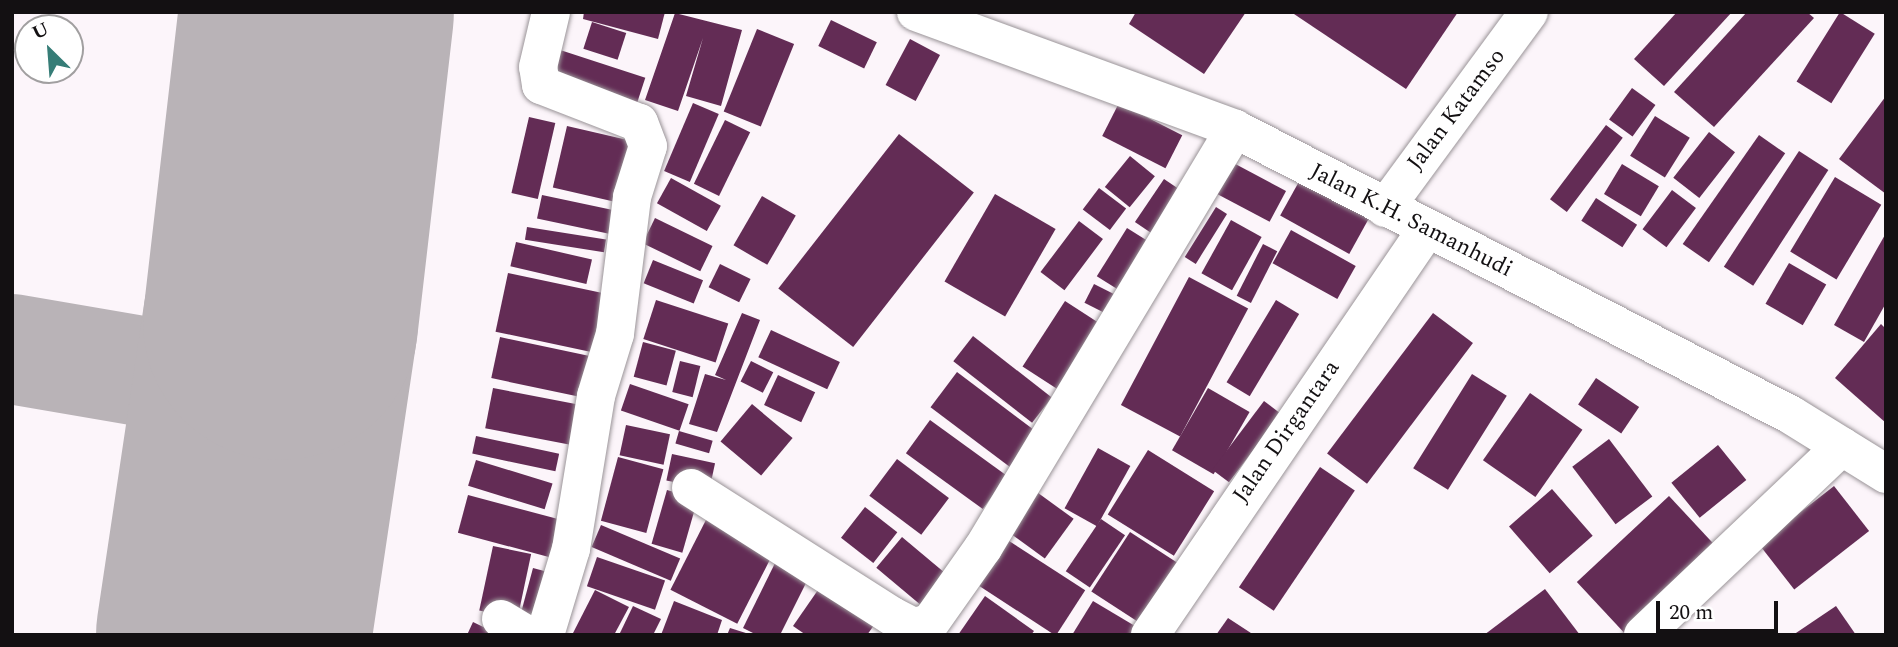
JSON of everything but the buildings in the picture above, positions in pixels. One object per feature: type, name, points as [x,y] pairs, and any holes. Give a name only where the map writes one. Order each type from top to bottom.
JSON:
[{"type":"street","points":[[545,635],[570,549],[596,396],[615,334],[630,210],[648,146],[639,123],[541,85],[538,67],[551,12]]},
{"type":"street","name":"Jalan K.H. Samanhudi","points":[[916,12],[1235,129],[1842,446],[1886,474]]},
{"type":"street","name":"Jalan Katamso","points":[[1385,208],[1530,12]]},
{"type":"street","points":[[691,488],[892,617],[915,627],[930,622],[983,548],[1235,129]]},
{"type":"street","name":"Jalan Dirgantara","points":[[1150,635],[1426,230]]},
{"type":"street","points":[[1643,635],[1842,446]]},
{"type":"taxiway","points":[[194,380],[243,365],[280,322]]},
{"type":"taxiway","points":[[12,349],[194,380],[223,398],[247,426],[260,455]]},
{"type":"runway","points":[[233,635],[280,322],[316,12]]}]
